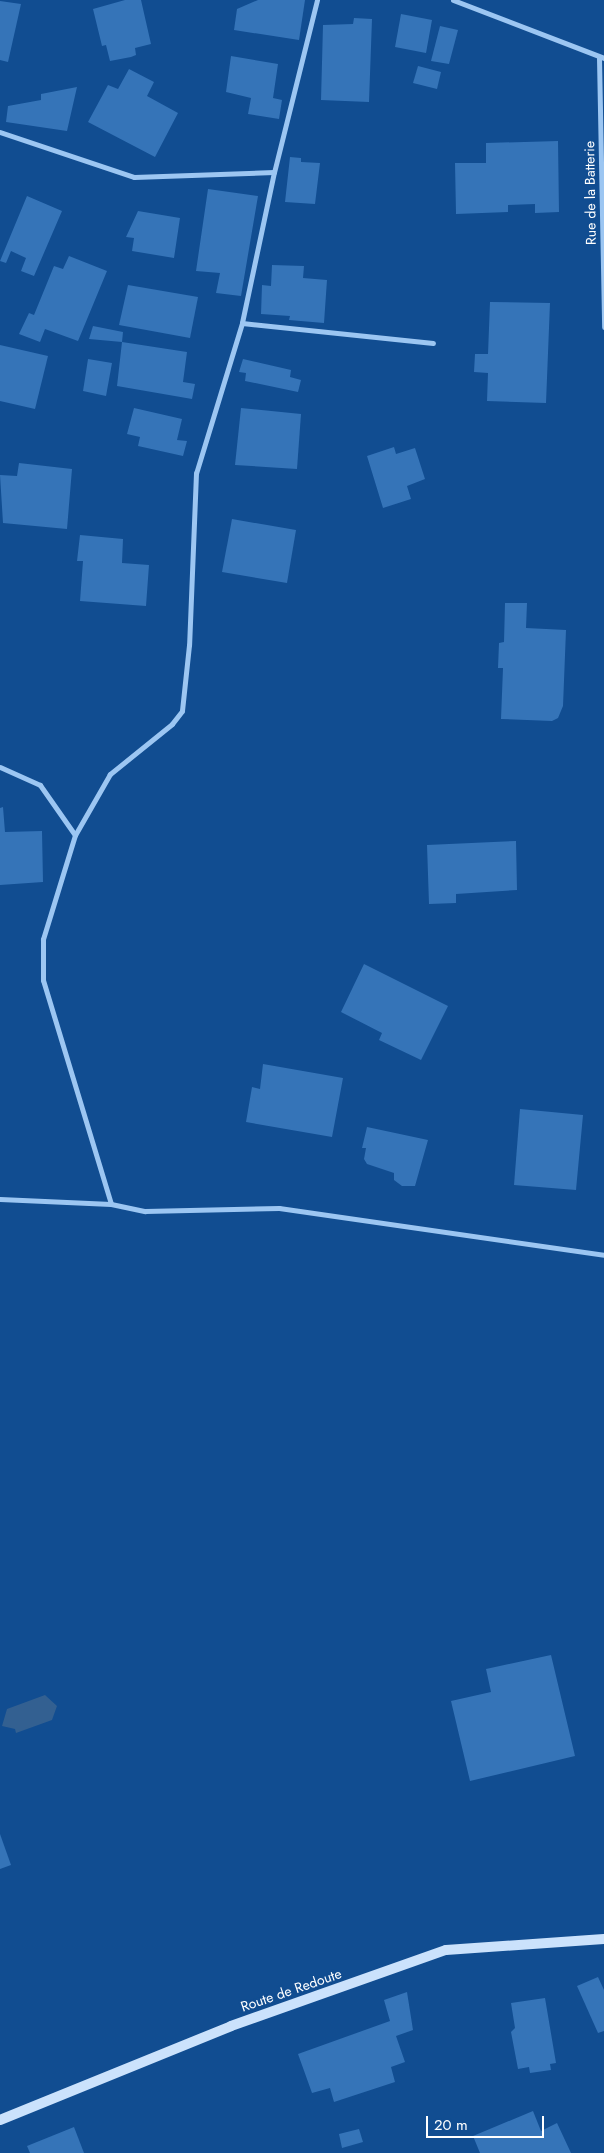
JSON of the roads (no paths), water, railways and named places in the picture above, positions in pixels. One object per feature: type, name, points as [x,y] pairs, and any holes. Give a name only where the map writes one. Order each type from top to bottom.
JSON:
[{"type":"main road","name":"Route de Redoute","points":[[0,2120],[231,2026],[446,1950],[604,1939]]},
{"type":"street","points":[[111,1204],[43,980],[43,939],[75,835],[110,774],[172,724],[182,711],[189,645],[196,473],[242,323],[274,172],[317,0]]},
{"type":"street","points":[[454,0],[601,58]]},
{"type":"street","name":"Rue de la Batterie","points":[[601,58],[604,327]]},
{"type":"street","points":[[0,132],[134,177],[274,172]]},
{"type":"street","points":[[242,323],[433,343]]},
{"type":"street","points":[[0,767],[40,785],[75,835]]},
{"type":"street","points":[[0,1199],[111,1204],[145,1210],[279,1208],[604,1255]]},
{"type":"water","points":[[45,1695],[57,1706],[52,1720],[16,1733],[15,1729],[2,1726],[7,1709]]}]
